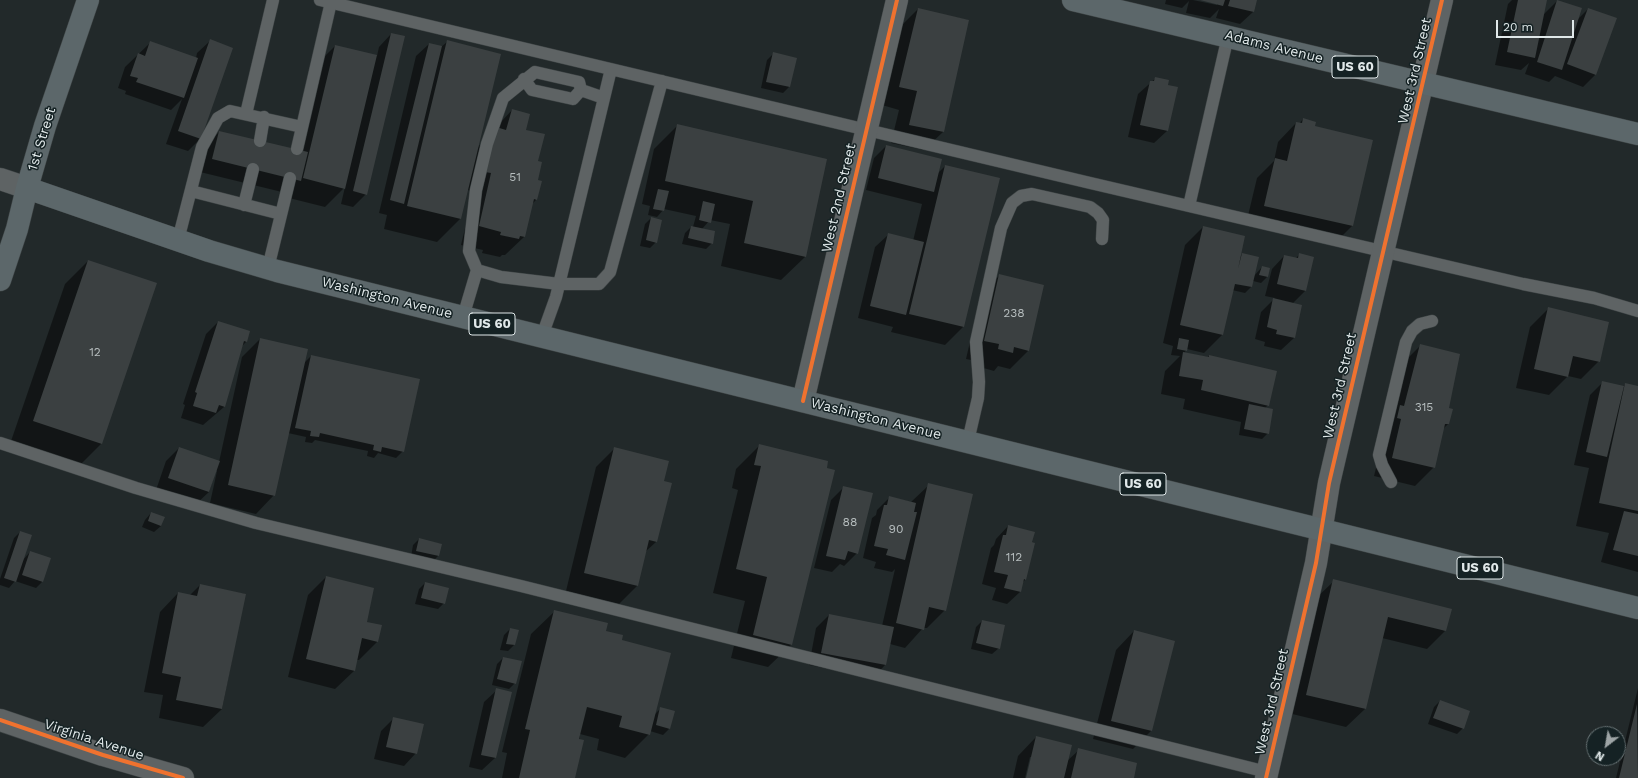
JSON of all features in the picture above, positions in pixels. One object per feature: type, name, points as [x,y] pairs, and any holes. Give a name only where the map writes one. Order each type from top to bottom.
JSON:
[{"type":"main road","name":"1st Street","points":[[0,280],[17,230],[27,188],[45,126],[88,0]]},
{"type":"main road","name":"Adams Avenue","points":[[1073,0],[1638,134]]},
{"type":"main road","name":"Washington Avenue","points":[[27,188],[178,240],[268,268],[1322,528],[1638,608]]},
{"type":"street","name":"West 2nd Street","points":[[803,401],[896,0]]},
{"type":"street","name":"West 3rd Street","points":[[1267,775],[1316,563],[1329,483],[1424,83],[1442,0]]},
{"type":"street","points":[[0,179],[27,188]]},
{"type":"street","name":"Virginia Avenue","points":[[0,720],[103,755],[183,778]]},
{"type":"lane","points":[[246,114],[272,0]]},
{"type":"lane","points":[[297,150],[326,1],[1189,206],[1523,284],[1594,298],[1638,311]]},
{"type":"lane","points":[[1189,206],[1228,36]]},
{"type":"lane","points":[[542,336],[556,297],[611,69]]},
{"type":"lane","points":[[463,316],[478,270],[469,252],[476,190],[487,144],[503,98],[524,79],[535,72],[579,82],[581,90]]},
{"type":"lane","points":[[524,79],[532,90],[573,99],[581,90]]},
{"type":"lane","points":[[478,270],[500,277],[558,284],[599,284],[610,272],[662,81]]},
{"type":"lane","points":[[581,90],[604,98]]},
{"type":"lane","points":[[178,240],[202,146],[218,118],[230,111],[302,127]]},
{"type":"lane","points":[[260,140],[264,118]]},
{"type":"lane","points":[[244,205],[252,169]]},
{"type":"lane","points":[[268,268],[290,178]]},
{"type":"lane","points":[[191,191],[281,214]]},
{"type":"lane","points":[[968,441],[978,398],[979,382],[976,342],[1001,228],[1006,213],[1012,203],[1021,196],[1032,194],[1090,207],[1103,220],[1102,239]]},
{"type":"lane","points":[[1391,482],[1379,455],[1406,342],[1412,331],[1420,324],[1432,321]]},
{"type":"lane","points":[[0,443],[136,488],[256,523],[521,586],[1267,775]]},
{"type":"building","points":[[1200,0],[1225,0],[1223,6]]},
{"type":"building","points":[[1230,0],[1257,0],[1254,12],[1228,6]]},
{"type":"building","points":[[1518,0],[1547,0],[1535,58],[1507,52]]},
{"type":"building","points":[[1557,0],[1582,8],[1562,70],[1537,62]]},
{"type":"building","points":[[918,8],[969,20],[944,132],[909,125],[917,91],[899,87]]},
{"type":"building","points":[[1588,8],[1617,18],[1596,75],[1567,64]]},
{"type":"building","points":[[391,33],[405,36],[367,195],[353,191]]},
{"type":"building","points":[[210,39],[233,48],[201,139],[178,131]]},
{"type":"building","points":[[447,40],[501,54],[461,219],[407,206]]},
{"type":"building","points":[[150,41],[198,58],[184,98],[136,82],[138,78],[130,76],[138,53],[145,56]]},
{"type":"building","points":[[429,43],[442,46],[404,204],[390,200]]},
{"type":"building","points":[[335,45],[377,55],[345,189],[303,178]]},
{"type":"building","points":[[773,52],[797,58],[790,87],[766,82]]},
{"type":"building","points":[[1155,77],[1169,80],[1168,85],[1178,87],[1168,131],[1140,125],[1150,81],[1154,81]]},
{"type":"building","points":[[512,109],[530,114],[526,130],[545,134],[538,161],[542,162],[538,180],[542,181],[537,200],[534,199],[525,237],[520,236],[519,239],[500,235],[501,232],[479,226],[491,173],[485,172],[496,127],[506,130]]},
{"type":"building","points":[[1303,118],[1316,122],[1315,126],[1373,140],[1353,226],[1264,206],[1275,158],[1287,161],[1296,122],[1302,123]]},
{"type":"building","points":[[677,124],[827,159],[806,257],[744,243],[753,201],[665,181]]},
{"type":"building","points":[[219,131],[308,152],[301,181],[212,159]]},
{"type":"building","points":[[886,145],[942,159],[934,192],[878,178]]},
{"type":"building","points":[[945,165],[1000,178],[964,327],[909,314]]},
{"type":"building","points":[[658,189],[669,191],[664,211],[653,209]]},
{"type":"building","points":[[703,201],[715,204],[711,223],[699,220]]},
{"type":"building","points":[[651,217],[662,220],[657,243],[646,240]]},
{"type":"building","points":[[691,226],[715,231],[713,244],[688,238]]},
{"type":"building","points":[[1203,226],[1245,236],[1238,269],[1242,253],[1259,257],[1252,287],[1235,284],[1223,335],[1180,325]]},
{"type":"building","points":[[888,233],[924,242],[906,315],[870,306]]},
{"type":"building","points":[[1299,253],[1314,257],[1306,291],[1277,284],[1284,255],[1298,258]]},
{"type":"building","points":[[88,260],[157,283],[102,444],[33,421]]},
{"type":"building","points":[[1262,266],[1270,268],[1268,277],[1259,275]]},
{"type":"building","points":[[999,274],[1044,285],[1029,351],[1014,347],[1013,353],[998,349],[999,344],[984,341]]},
{"type":"building","points":[[1273,298],[1302,305],[1295,338],[1276,334],[1277,330],[1267,327]]},
{"type":"building","points":[[1548,307],[1609,322],[1600,362],[1573,356],[1568,377],[1534,369]]},
{"type":"building","points":[[218,321],[250,331],[247,342],[244,341],[225,407],[219,405],[216,413],[193,406],[197,393],[195,392]]},
{"type":"building","points":[[260,338],[308,349],[275,496],[228,485]]},
{"type":"building","points":[[1179,338],[1189,340],[1187,351],[1177,349]]},
{"type":"building","points":[[1420,344],[1460,354],[1449,408],[1453,409],[1449,424],[1445,424],[1435,468],[1392,458],[1401,419],[1397,418],[1400,405],[1404,406]]},
{"type":"building","points":[[1183,352],[1209,357],[1209,355],[1277,371],[1269,406],[1201,390],[1203,380],[1179,376]]},
{"type":"building","points":[[311,355],[420,379],[404,452],[382,447],[381,452],[373,450],[374,445],[320,433],[319,437],[310,436],[311,431],[295,428]]},
{"type":"building","points":[[1602,381],[1624,386],[1607,457],[1586,452]]},
{"type":"building","points":[[1625,383],[1638,386],[1638,511],[1599,503]]},
{"type":"building","points":[[1249,404],[1273,409],[1269,434],[1244,429]]},
{"type":"building","points":[[759,444],[828,461],[827,468],[835,470],[792,645],[753,635],[767,577],[736,569],[761,466],[754,465]]},
{"type":"building","points":[[179,447],[220,461],[209,492],[168,478]]},
{"type":"building","points":[[614,447],[669,461],[664,481],[672,483],[657,542],[649,540],[638,586],[584,573]]},
{"type":"building","points":[[928,483],[973,494],[946,611],[929,607],[924,630],[896,623]]},
{"type":"building","points":[[843,486],[873,493],[858,554],[848,551],[845,560],[826,556]]},
{"type":"building","points":[[889,496],[916,503],[914,512],[917,512],[905,560],[886,555],[888,549],[874,546],[884,505],[887,505]]},
{"type":"building","points":[[1624,511],[1638,514],[1638,556],[1613,550]]},
{"type":"building","points":[[151,512],[165,517],[161,526],[148,521]]},
{"type":"building","points":[[1008,525],[1035,532],[1032,542],[1035,543],[1026,580],[1024,579],[1021,592],[1004,588],[1008,575],[994,572],[1003,535],[1006,535]]},
{"type":"building","points":[[20,531],[32,535],[16,582],[4,578]]},
{"type":"building","points":[[419,538],[442,544],[439,556],[416,551]]},
{"type":"building","points":[[30,551],[51,558],[43,582],[22,575]]},
{"type":"building","points":[[326,576],[374,588],[367,622],[382,625],[378,642],[362,638],[355,671],[306,659]]},
{"type":"building","points":[[1333,579],[1452,609],[1446,631],[1388,617],[1366,709],[1306,695]]},
{"type":"building","points":[[425,582],[449,588],[445,604],[421,598]]},
{"type":"building","points":[[200,584],[246,594],[222,709],[176,700],[181,677],[162,673],[178,592],[197,596]]},
{"type":"building","points":[[554,610],[608,623],[606,631],[623,635],[622,640],[671,653],[650,735],[619,727],[622,716],[587,707],[579,739],[584,740],[575,778],[519,778],[530,730],[525,729]]},
{"type":"building","points":[[829,614],[894,627],[886,665],[821,653]]},
{"type":"building","points":[[982,620],[1005,625],[1000,649],[976,643]]},
{"type":"building","points":[[510,628],[519,630],[515,645],[506,644]]},
{"type":"building","points":[[1134,630],[1175,641],[1152,731],[1111,721]]},
{"type":"building","points":[[503,657],[522,661],[516,684],[497,679]]},
{"type":"building","points":[[496,688],[512,692],[496,758],[481,755]]},
{"type":"building","points":[[1440,700],[1470,711],[1464,729],[1433,718]]},
{"type":"building","points":[[1637,704],[1638,778],[1619,778],[1622,766],[1626,766],[1626,749]]},
{"type":"building","points":[[660,707],[675,711],[670,729],[656,725]]},
{"type":"building","points":[[393,717],[424,724],[417,754],[386,747]]},
{"type":"building","points":[[1036,736],[1072,745],[1064,778],[1026,778]]},
{"type":"building","points":[[1078,748],[1137,763],[1134,778],[1071,778]]},
{"type":"cycle path","points":[[803,401],[897,0]]},
{"type":"cycle path","points":[[1266,778],[1316,563],[1329,483],[1442,0]]},
{"type":"cycle path","points":[[0,720],[103,755],[183,778]]}]
